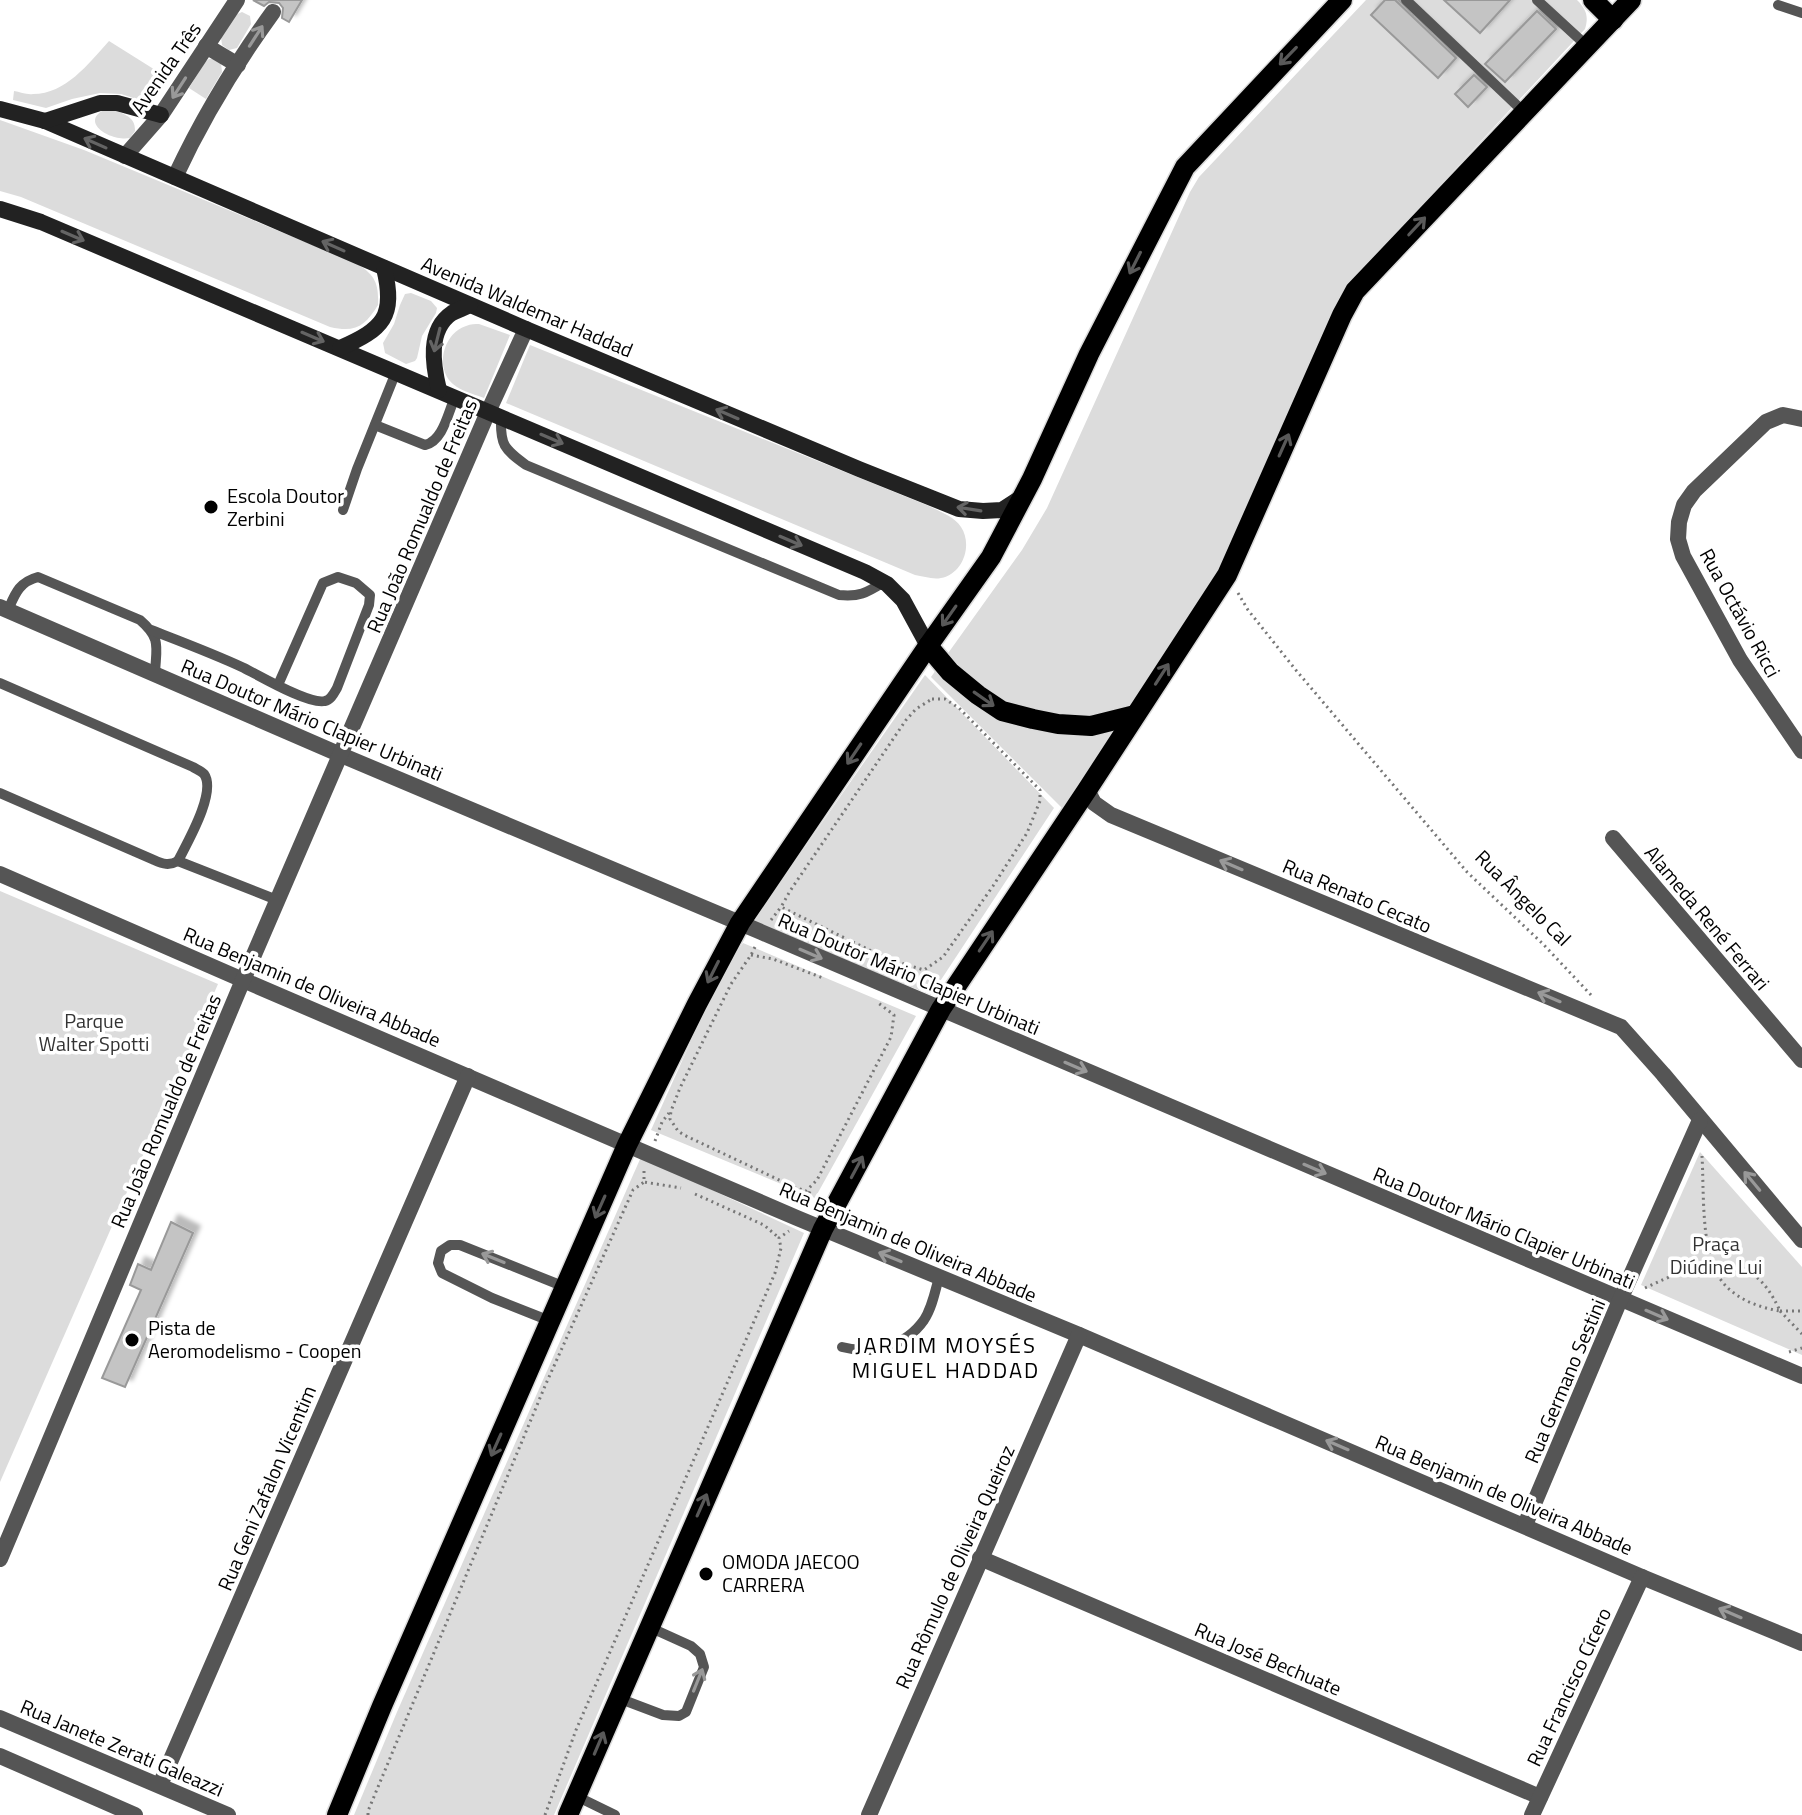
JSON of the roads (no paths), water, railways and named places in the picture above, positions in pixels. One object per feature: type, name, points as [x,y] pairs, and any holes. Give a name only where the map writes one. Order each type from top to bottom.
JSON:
[{"type":"main road","points":[[337,1815],[388,1691],[627,1145],[740,923],[991,557],[1032,479],[1089,354],[1185,167],[1342,0]]},
{"type":"main road","points":[[1593,0],[1613,20]]},
{"type":"main road","points":[[568,1815],[823,1229],[941,1009],[1227,575],[1355,291],[1631,0]]},
{"type":"main road","points":[[45,121],[100,103],[117,103],[161,115]]},
{"type":"main road","name":"Avenida Waldemar Haddad","points":[[0,109],[45,121],[526,329],[959,509],[1002,510],[1022,497],[1032,479]]},
{"type":"main road","points":[[3,212],[41,222],[865,572],[884,582],[903,600],[928,646],[950,672],[1002,711],[1046,722],[1091,726],[1135,715]]},
{"type":"main road","points":[[340,348],[374,331],[383,319],[390,290],[384,268]]},
{"type":"main road","points":[[439,390],[433,348],[439,329],[450,315],[470,305]]},
{"type":"street","name":"Avenida Três","points":[[125,156],[161,115],[237,0]]},
{"type":"street","points":[[175,177],[192,141],[273,12]]},
{"type":"street","points":[[206,46],[238,65]]},
{"type":"street","name":"Rua João Romualdo de Freitas","points":[[0,1559],[277,900],[495,414],[526,329]]},
{"type":"street","name":"Rua Octávio Ricci","points":[[1802,419],[1783,415],[1766,422],[1694,491],[1681,513],[1678,539],[1683,556],[1740,660],[1802,751]]},
{"type":"street","name":"Rua Doutor Mário Clapier Urbinati","points":[[4,609],[1802,1376]]},
{"type":"street","name":"Rua Renato Cecato","points":[[1087,790],[1094,803],[1111,815],[1621,1027],[1700,1120]]},
{"type":"street","name":"Alameda René Ferrari","points":[[1613,838],[1802,1060]]},
{"type":"street","name":"Rua Benjamin de Oliveira Abbade","points":[[0,874],[797,1218],[1802,1643]]},
{"type":"street","name":"Rua Geni Zafalon Vicentim","points":[[160,1785],[468,1076]]},
{"type":"street","points":[[1700,1120],[1802,1240]]},
{"type":"street","name":"Rua Germano Sestini","points":[[1525,1525],[1700,1120]]},
{"type":"street","name":"Rua Rômulo de Oliveira Queiroz","points":[[869,1815],[1079,1335]]},
{"type":"street","name":"Rua José Bechuate","points":[[980,1558],[1540,1797]]},
{"type":"street","name":"Rua Francisco Cícero","points":[[1532,1815],[1642,1577]]},
{"type":"street","name":"Rua Janete Zerati Galeazzi","points":[[0,1718],[228,1815]]},
{"type":"street","points":[[0,1756],[135,1815]]},
{"type":"lane","points":[[1406,0],[1493,76],[1524,112]]},
{"type":"lane","points":[[1537,0],[1587,46]]},
{"type":"lane","points":[[1778,5],[1802,13]]},
{"type":"lane","points":[[343,510],[396,372]]},
{"type":"lane","points":[[375,425],[425,445],[431,444],[437,439],[455,397]]},
{"type":"lane","points":[[495,414],[504,446],[526,465],[839,595],[856,597],[884,582]]},
{"type":"lane","points":[[4,609],[17,588],[27,580],[38,577],[140,620],[157,640],[155,674]]},
{"type":"lane","points":[[151,630],[314,701],[324,701],[337,688],[369,605],[370,595],[356,583],[338,577],[323,583],[278,685]]},
{"type":"lane","points":[[0,683],[193,767],[204,775],[208,788],[206,801],[178,861],[172,864],[154,860],[0,793]]},
{"type":"lane","points":[[178,861],[277,900]]},
{"type":"lane","points":[[550,1321],[492,1298],[442,1273],[438,1263],[441,1251],[450,1245],[460,1245],[565,1287]]},
{"type":"lane","points":[[842,1347],[873,1351],[911,1334],[927,1314],[939,1277]]},
{"type":"lane","points":[[618,1698],[663,1715],[679,1716],[686,1712],[704,1667],[700,1654],[691,1646],[649,1627]]},
{"type":"lane","points":[[576,1796],[615,1815]]},
{"type":"place","name":"Escola Doutor Zerbini","points":[[211,507]]},
{"type":"place","name":"Pista de Aeromodelismo - Coopen","points":[[132,1340]]},
{"type":"place","name":"OMODA JAECOO CARRERA","points":[[706,1574]]},
{"type":"district","name":"JARDIM MOYSÉS MIGUEL HADDAD","points":[[946,1358]]},
{"type":"park label","name":"Parque Walter Spotti","points":[[94,1032]]},
{"type":"park label","name":"Praça Diúdine Lui","points":[[1716,1256]]}]
